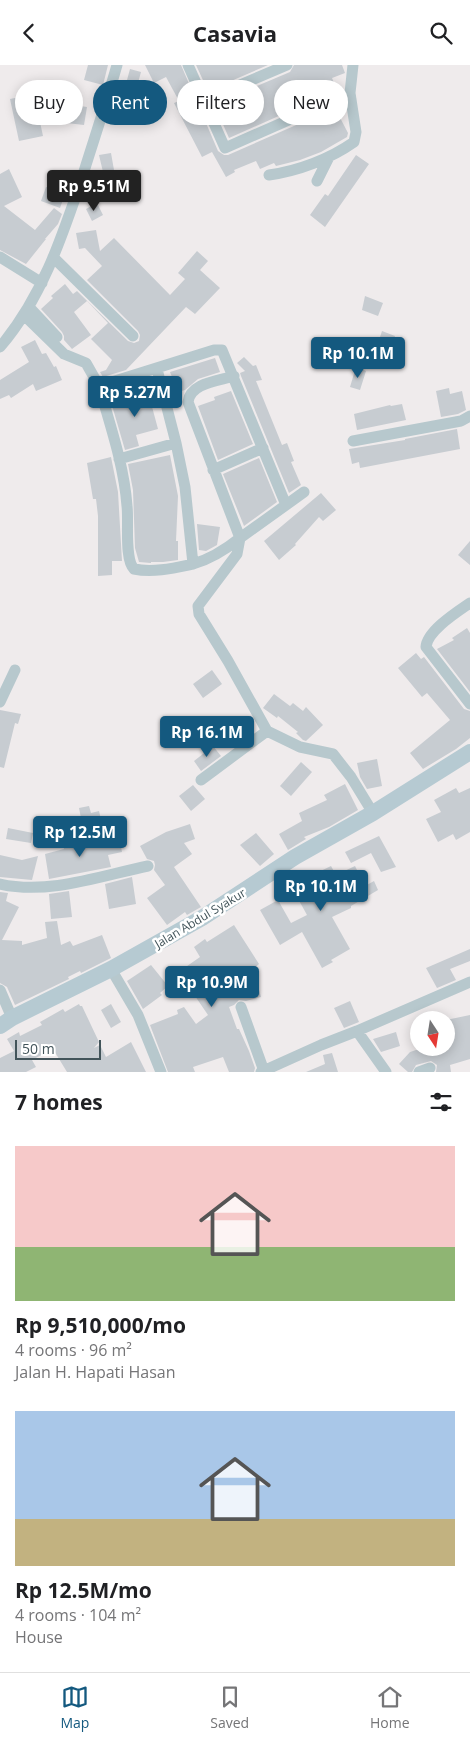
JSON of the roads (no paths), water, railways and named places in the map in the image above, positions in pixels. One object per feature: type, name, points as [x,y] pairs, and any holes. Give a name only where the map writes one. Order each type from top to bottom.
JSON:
[{"type":"street","points":[[0,347],[26,311],[42,283],[61,240],[101,121],[117,65]]},
{"type":"street","points":[[188,65],[195,80]]},
{"type":"street","points":[[252,80],[287,65]]},
{"type":"street","points":[[269,175],[291,172],[328,157],[351,144],[356,137],[350,93],[353,65]]},
{"type":"street","points":[[215,125],[225,148],[350,93]]},
{"type":"street","points":[[317,181],[328,157]]},
{"type":"street","points":[[0,257],[42,283]]},
{"type":"street","points":[[53,257],[133,336]]},
{"type":"street","points":[[26,311],[77,359],[86,363],[100,386],[119,459],[128,506],[129,559],[132,568],[142,571],[177,567],[206,560],[221,553],[304,492]]},
{"type":"street","points":[[100,386],[220,349],[224,353],[234,376],[286,505]]},
{"type":"street","points":[[157,369],[185,487],[193,564]]},
{"type":"street","points":[[234,376],[194,389],[188,396],[189,410],[240,538],[236,554],[198,606],[198,611],[267,731],[300,747],[333,754],[351,777],[373,813]]},
{"type":"street","points":[[353,441],[461,421],[470,416]]},
{"type":"street","points":[[119,459],[176,443]]},
{"type":"street","points":[[213,470],[263,448]]},
{"type":"street","points":[[470,603],[445,621],[426,641],[426,647],[470,704]]},
{"type":"street","points":[[0,702],[15,670]]},
{"type":"street","points":[[200,780],[267,731]]},
{"type":"street","name":"Jalan Abdul Syakur","points":[[6,1022],[111,969],[202,918],[295,857],[373,813],[470,751]]},
{"type":"street","points":[[0,884],[15,887],[62,886],[148,866]]},
{"type":"street","points":[[111,969],[138,1015],[161,1072]]},
{"type":"street","points":[[241,1007],[263,1071],[470,982]]},
{"type":"street","points":[[0,990],[6,1022]]},
{"type":"street","points":[[356,1031],[386,1072]]}]
